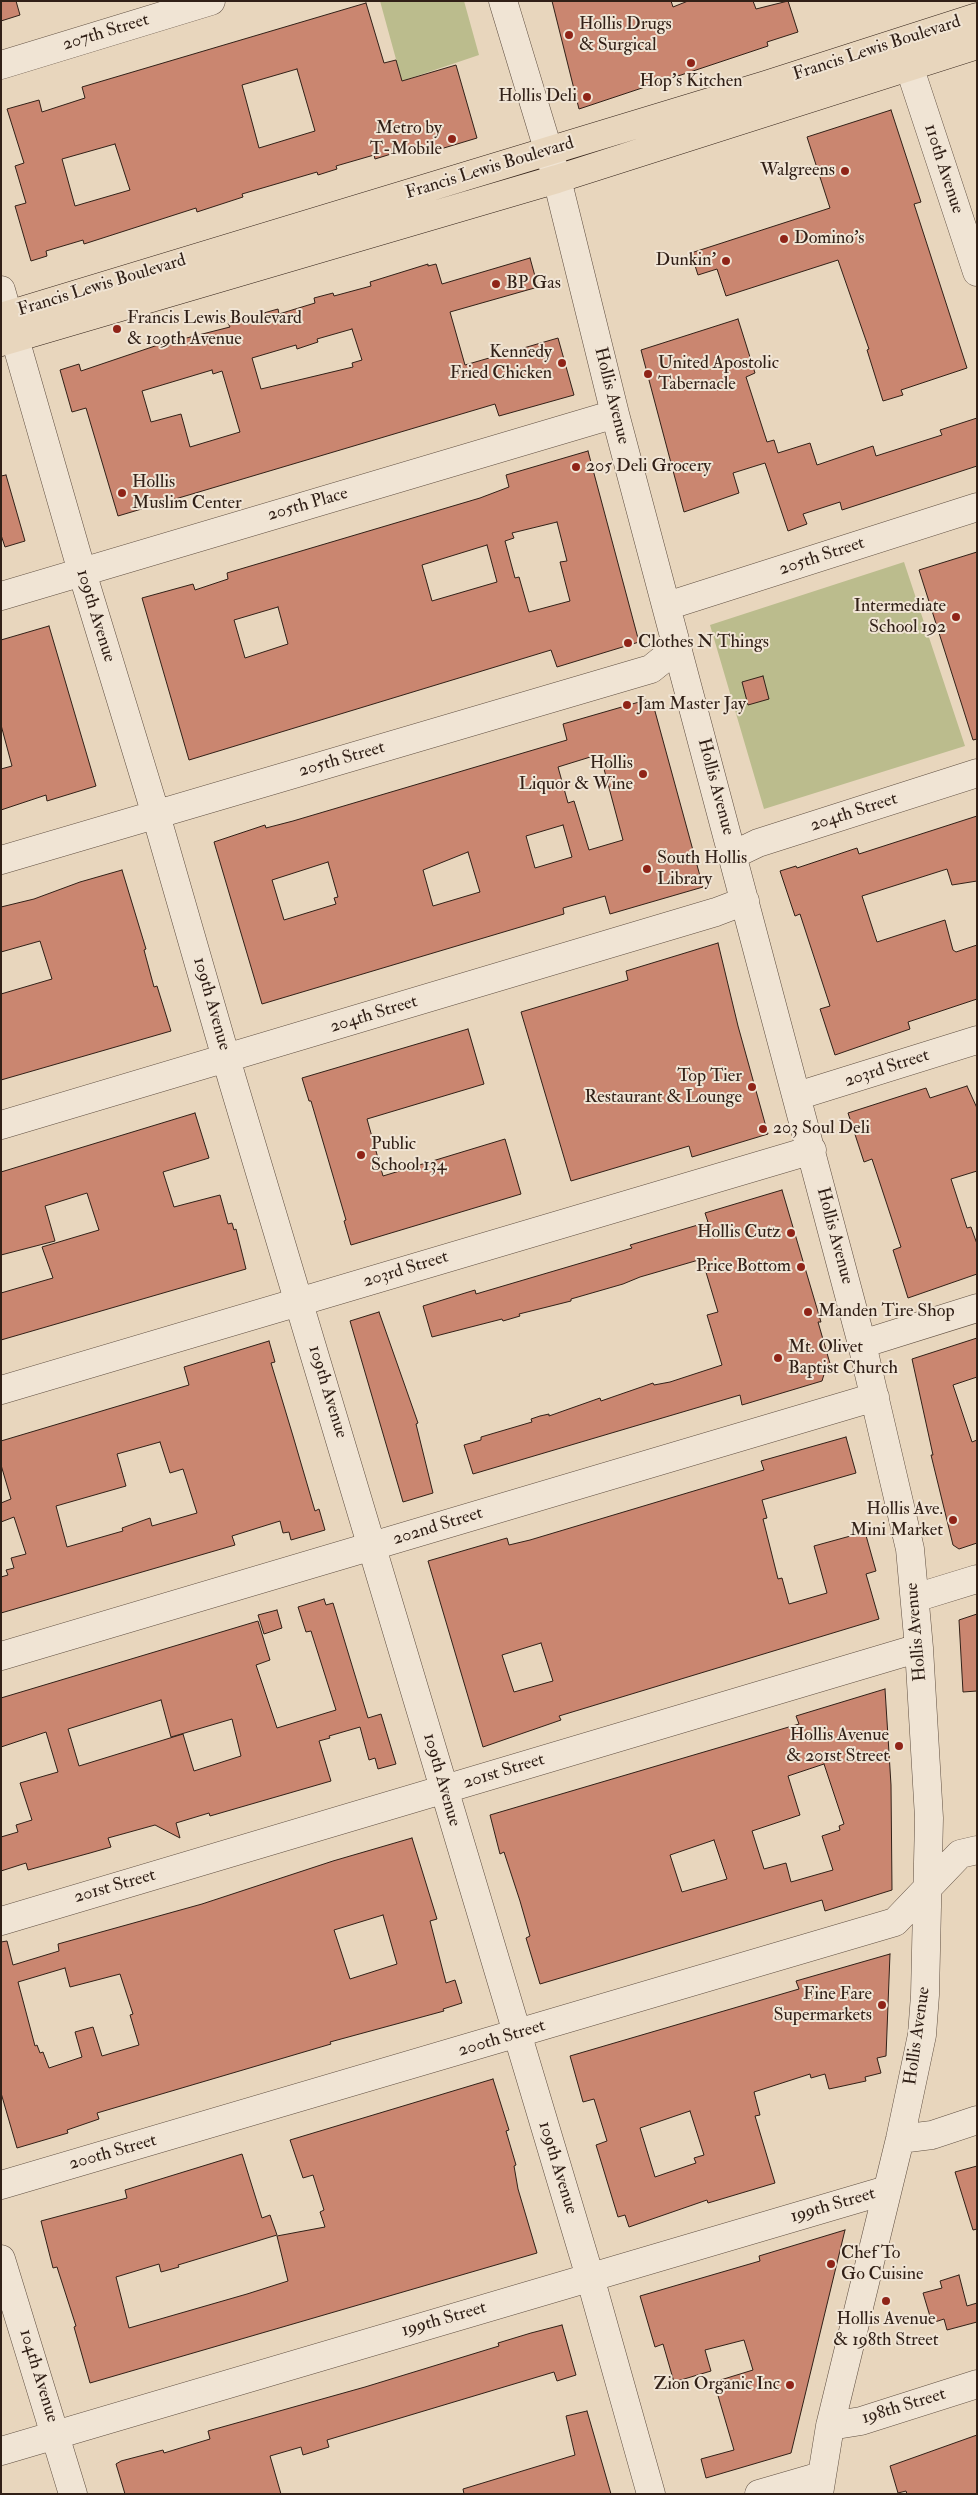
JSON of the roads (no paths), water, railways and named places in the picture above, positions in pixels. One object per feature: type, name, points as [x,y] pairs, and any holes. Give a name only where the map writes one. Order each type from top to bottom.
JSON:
[{"type":"main road","name":"Francis Lewis Boulevard","points":[[6,320],[766,85],[977,17]]},
{"type":"main road","name":"Francis Lewis Boulevard","points":[[6,320],[557,179],[977,45]]},
{"type":"street","name":"207th Street","points":[[1,64],[212,1]]},
{"type":"street","name":"Hollis Avenue","points":[[503,1],[557,179],[615,414],[862,1344],[910,1549],[919,1648],[929,1818],[925,1995],[922,2035],[900,2139],[830,2426],[820,2485]]},
{"type":"street","name":"110th Avenue","points":[[909,66],[977,272]]},
{"type":"street","name":"109th Avenue","points":[[6,320],[156,815],[373,1546],[443,1790],[590,2277],[651,2494]]},
{"type":"street","name":"205th Place","points":[[1,596],[615,414]]},
{"type":"street","name":"205th Street","points":[[667,606],[977,507]]},
{"type":"street","name":"205th Street","points":[[1,860],[651,669],[677,648]]},
{"type":"street","name":"204th Street","points":[[733,855],[758,843],[977,773]]},
{"type":"street","name":"204th Street","points":[[1,1125],[716,912],[745,901]]},
{"type":"street","name":"203rd Street","points":[[796,1096],[977,1040]]},
{"type":"street","name":"203rd Street","points":[[1,1390],[812,1150]]},
{"type":"street","points":[[862,1344],[977,1308]]},
{"type":"street","name":"202nd Street","points":[[1,1656],[875,1397]]},
{"type":"street","points":[[915,1598],[977,1579]]},
{"type":"street","name":"201st Street","points":[[1,1921],[919,1648]]},
{"type":"street","name":"200th Street","points":[[1,2185],[517,2035],[895,1922],[960,1854],[977,1850]]},
{"type":"street","points":[[900,2139],[932,2135],[977,2120]]},
{"type":"street","name":"199th Street","points":[[1,2451],[887,2190]]},
{"type":"street","name":"104th Avenue","points":[[1,2259],[74,2494]]},
{"type":"street","name":"198th Street","points":[[830,2426],[861,2421],[977,2384]]},
{"type":"street","points":[[759,2494],[820,2485]]},
{"type":"place","name":"Hollis Drugs & Surgical","points":[[569,35]]},
{"type":"place","name":"Hop's Kitchen","points":[[691,63]]},
{"type":"place","name":"Hollis Deli","points":[[587,97]]},
{"type":"place","name":"Metro by T-Mobile","points":[[452,139]]},
{"type":"place","name":"Walgreens","points":[[845,171]]},
{"type":"place","name":"Domino's","points":[[784,239]]},
{"type":"place","name":"Dunkin'","points":[[726,261]]},
{"type":"place","name":"BP Gas","points":[[496,284]]},
{"type":"place","name":"Francis Lewis Boulevard & 109th Avenue","points":[[117,329]]},
{"type":"place","name":"Kennedy Fried Chicken","points":[[562,363]]},
{"type":"place","name":"United Apostolic Tabernacle","points":[[648,374]]},
{"type":"place","name":"205 Deli Grocery","points":[[576,467]]},
{"type":"place","name":"Hollis Muslim Center","points":[[122,493]]},
{"type":"place","name":"Intermediate School 192","points":[[956,617]]},
{"type":"place","name":"Clothes N Things","points":[[628,643]]},
{"type":"place","name":"Jam Master Jay","points":[[627,705]]},
{"type":"place","name":"Hollis Liquor & Wine","points":[[643,774]]},
{"type":"place","name":"South Hollis Library","points":[[647,869]]},
{"type":"place","name":"Top Tier Restaurant & Lounge","points":[[752,1087]]},
{"type":"place","name":"203 Soul Deli","points":[[763,1129]]},
{"type":"place","name":"Public School 134","points":[[361,1155]]},
{"type":"place","name":"Hollis Cutz","points":[[791,1233]]},
{"type":"place","name":"Price Bottom","points":[[801,1267]]},
{"type":"place","name":"Manden Tire Shop","points":[[808,1312]]},
{"type":"place","name":"Mt. Olivet Baptist Church","points":[[778,1358]]},
{"type":"place","name":"Hollis Ave. Mini Market","points":[[953,1520]]},
{"type":"place","name":"Hollis Avenue & 201st Street","points":[[899,1746]]},
{"type":"place","name":"Fine Fare Supermarkets","points":[[882,2005]]},
{"type":"place","name":"Chef To Go Cuisine","points":[[831,2264]]},
{"type":"place","name":"Hollis Avenue & 198th Street","points":[[886,2301]]},
{"type":"place","name":"Zion Organic Inc","points":[[790,2385]]}]
